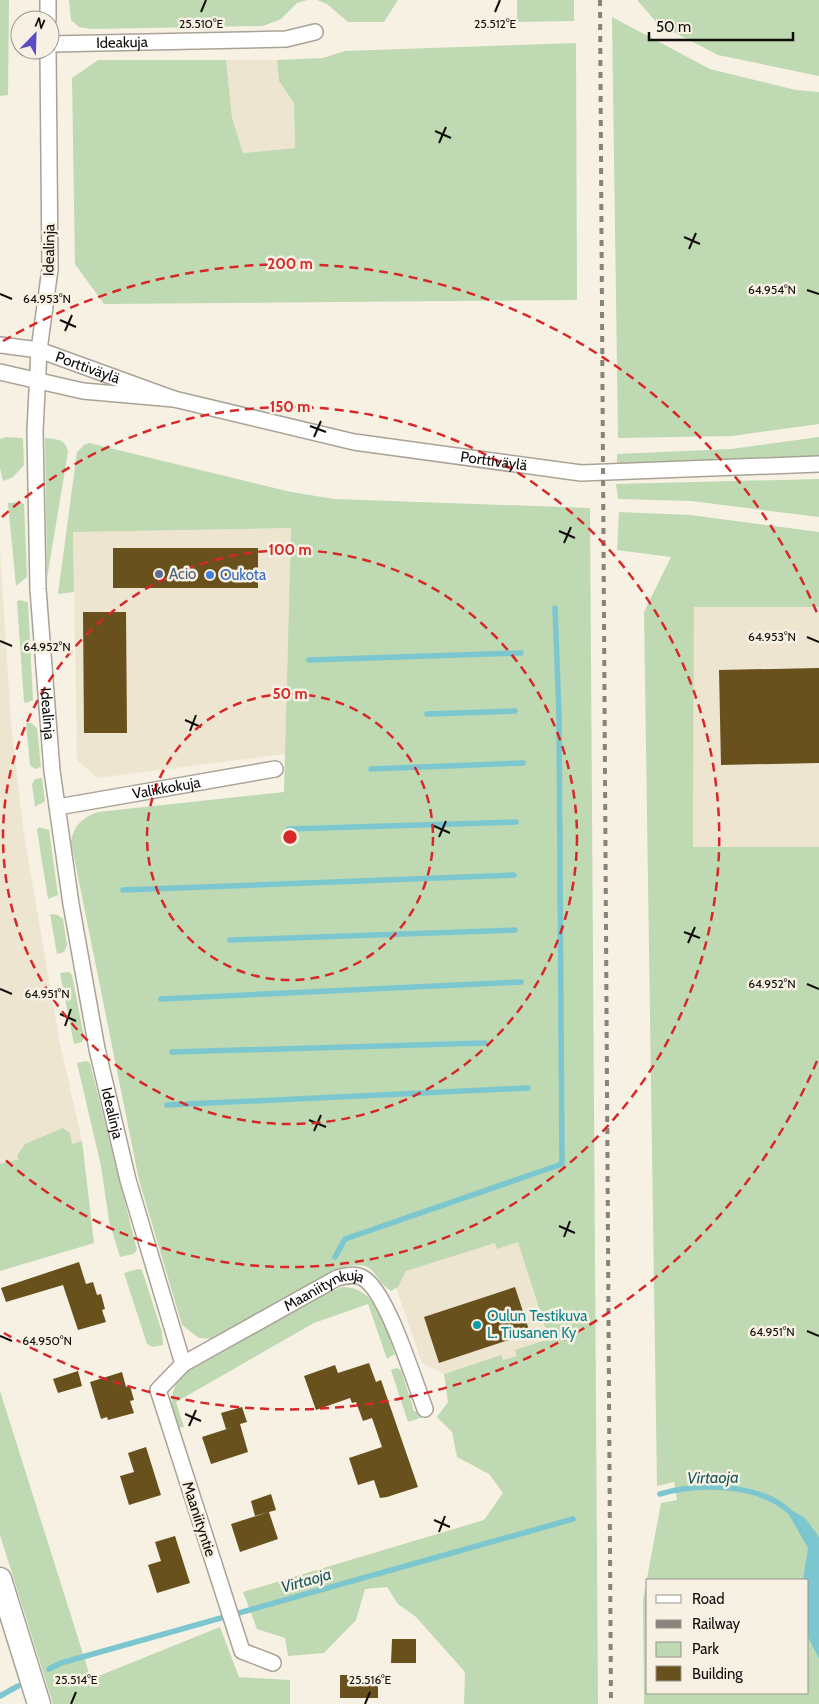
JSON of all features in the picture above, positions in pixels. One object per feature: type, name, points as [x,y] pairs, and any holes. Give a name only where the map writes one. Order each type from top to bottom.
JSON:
[{"type":"main road","points":[[0,1579],[39,1704]]},
{"type":"street","name":"Ideakuja","points":[[60,44],[286,39],[315,32]]},
{"type":"street","name":"Idealinja","points":[[48,60],[50,270],[39,350],[35,431],[38,589],[52,771],[71,904],[97,1049],[128,1180],[183,1364]]},
{"type":"street","name":"Porttiväylä","points":[[0,345],[39,350],[174,399],[354,442],[581,472],[819,464]]},
{"type":"street","name":"Porttiväylä","points":[[0,372],[83,392],[174,399]]},
{"type":"street","name":"Valikkokuja","points":[[58,807],[275,770]]},
{"type":"street","name":"Maaniitynkuja","points":[[183,1364],[337,1278],[355,1275],[370,1282],[384,1302],[425,1409]]},
{"type":"street","name":"Maaniityntie","points":[[183,1364],[158,1390],[242,1651],[273,1663]]},
{"type":"shaded area","points":[[226,60],[277,60],[279,81],[294,103],[295,148],[243,153],[232,117]]},
{"type":"shaded area","points":[[291,528],[285,754],[97,778],[77,760],[73,532]]},
{"type":"shaded area","points":[[0,550],[11,723],[23,828],[59,1039],[82,1141],[0,1164]]},
{"type":"shaded area","points":[[694,607],[819,607],[819,847],[693,848]]},
{"type":"shaded area","points":[[513,1201],[549,1340],[516,1350],[517,1356],[503,1360],[501,1355],[444,1374],[422,1363],[394,1282],[409,1262]]},
{"type":"green space","points":[[0,0],[9,0],[8,95],[0,96]]},
{"type":"green space","points":[[69,0],[307,0],[297,3],[281,19],[263,26],[91,29],[79,27],[71,20]]},
{"type":"green space","points":[[317,0],[398,0],[384,22],[348,22],[327,4]]},
{"type":"green space","points":[[517,0],[574,0],[574,21],[517,22]]},
{"type":"green space","points":[[637,0],[819,0],[819,76],[718,55],[658,24]]},
{"type":"green space","points":[[612,17],[710,69],[796,90],[819,92],[819,424],[732,436],[618,438]]},
{"type":"green space","points":[[576,43],[577,300],[104,304],[75,264],[72,78],[98,60],[226,60],[232,117],[243,153],[295,148],[294,103],[279,81],[277,60],[323,58],[345,51]]},
{"type":"green space","points":[[6,437],[23,438],[24,465],[13,477],[3,481],[0,468],[0,439]]},
{"type":"green space","points":[[819,437],[819,458],[617,463],[617,454],[731,449]]},
{"type":"green space","points":[[45,438],[57,439],[63,442],[68,452],[47,578]]},
{"type":"green space","points":[[89,443],[291,492],[334,499],[590,508],[598,1704],[464,1704],[465,1672],[416,1617],[398,1604],[387,1587],[365,1589],[356,1620],[324,1653],[288,1656],[285,1638],[257,1629],[243,1592],[484,1520],[503,1493],[489,1474],[457,1457],[452,1432],[437,1417],[448,1402],[444,1374],[501,1355],[503,1360],[517,1356],[515,1350],[549,1339],[518,1242],[497,1249],[495,1243],[406,1271],[398,1287],[391,1291],[380,1281],[374,1272],[365,1266],[348,1266],[214,1339],[199,1338],[182,1325],[139,1180],[71,842],[74,831],[80,823],[98,812],[284,792],[291,528],[73,532],[74,592],[58,594],[77,452]]},
{"type":"green space","points":[[819,479],[819,517],[691,501],[618,499],[616,484]]},
{"type":"green space","points":[[19,502],[24,504],[27,577],[16,586],[8,503]]},
{"type":"green space","points":[[619,512],[690,515],[819,532],[819,607],[694,607],[693,847],[819,847],[819,1704],[644,1704],[643,1600],[646,1584],[646,1694],[809,1694],[809,1579],[647,1579],[661,1503],[677,1500],[674,1482],[657,1486],[644,612],[671,557],[617,550]]},
{"type":"green space","points":[[19,600],[28,602],[33,700],[26,703],[24,702],[17,602]]},
{"type":"green space","points":[[26,723],[31,723],[37,728],[41,767],[35,769],[30,765]]},
{"type":"green space","points":[[42,778],[45,801],[35,807],[32,784],[35,779]]},
{"type":"green space","points":[[39,827],[49,830],[58,895],[48,899],[37,830]]},
{"type":"green space","points":[[50,914],[58,915],[63,919],[67,945],[64,952],[57,954]]},
{"type":"green space","points":[[69,972],[72,975],[84,1037],[82,1042],[74,1044],[60,973]]},
{"type":"green space","points":[[86,1061],[90,1063],[137,1250],[133,1254],[120,1257],[109,1221],[101,1166],[77,1063]]},
{"type":"green space","points":[[63,1128],[70,1133],[72,1144],[82,1141],[94,1243],[0,1271],[0,1164],[19,1159],[17,1156],[25,1144]]},
{"type":"green space","points":[[138,1269],[142,1270],[162,1332],[163,1345],[153,1347],[147,1344],[124,1273]]},
{"type":"green space","points":[[342,1287],[354,1288],[364,1293],[372,1301],[383,1321],[395,1354],[387,1359],[368,1304],[314,1323],[176,1402],[184,1427],[177,1428],[172,1406],[173,1392],[179,1379],[185,1373],[325,1294]]},
{"type":"green space","points":[[396,1368],[401,1370],[414,1411],[420,1412],[423,1417],[408,1422],[391,1370]]},
{"type":"green space","points":[[0,1391],[91,1679],[220,1627],[239,1677],[290,1680],[290,1704],[53,1704],[0,1535]]},
{"type":"water","points":[[784,1506],[805,1518],[819,1537],[819,1659],[809,1639],[809,1579],[803,1579],[808,1548]]},
{"type":"building","points":[[113,548],[258,548],[258,588],[113,588]]},
{"type":"building","points":[[83,612],[126,612],[127,733],[84,733]]},
{"type":"building","points":[[819,668],[819,763],[721,765],[719,670]]},
{"type":"building","points":[[79,1262],[86,1284],[93,1282],[97,1295],[101,1294],[105,1309],[102,1310],[106,1322],[78,1330],[63,1285],[6,1302],[1,1288]]},
{"type":"building","name":"Oulun Testikuva L. Tiusanen Ky","points":[[515,1287],[530,1333],[439,1363],[424,1317]]},
{"type":"building","points":[[369,1363],[376,1382],[381,1380],[418,1487],[380,1498],[374,1480],[358,1485],[349,1458],[382,1447],[372,1418],[363,1421],[356,1402],[352,1403],[350,1398],[316,1410],[304,1376],[335,1365],[338,1373]]},
{"type":"building","points":[[78,1371],[82,1386],[58,1393],[53,1379]]},
{"type":"building","points":[[122,1372],[126,1387],[130,1386],[134,1400],[130,1401],[134,1413],[108,1420],[107,1417],[101,1419],[90,1382]]},
{"type":"building","points":[[242,1407],[247,1422],[240,1424],[248,1452],[211,1464],[202,1437],[233,1427],[226,1429],[221,1413]]},
{"type":"building","points":[[146,1447],[161,1495],[129,1505],[120,1476],[134,1472],[128,1453]]},
{"type":"building","points":[[271,1494],[276,1510],[255,1516],[251,1501]]},
{"type":"building","points":[[269,1512],[278,1539],[240,1552],[231,1524]]},
{"type":"building","points":[[175,1536],[190,1583],[157,1593],[148,1565],[161,1561],[155,1542]]},
{"type":"building","points":[[392,1639],[416,1639],[416,1663],[391,1663]]},
{"type":"building","points":[[340,1675],[378,1675],[378,1698],[340,1698]]},
{"type":"waterway","points":[[335,1257],[345,1239],[562,1164],[559,717],[555,608]]},
{"type":"waterway","points":[[309,660],[521,653]]},
{"type":"waterway","points":[[427,714],[515,711]]},
{"type":"waterway","points":[[371,769],[523,763]]},
{"type":"waterway","points":[[288,829],[516,822]]},
{"type":"waterway","points":[[123,890],[514,875]]},
{"type":"waterway","points":[[230,940],[515,930]]},
{"type":"waterway","points":[[161,999],[521,982]]},
{"type":"waterway","points":[[172,1052],[485,1043]]},
{"type":"waterway","points":[[167,1105],[528,1088]]},
{"type":"waterway","name":"Virtaoja","points":[[660,1494],[675,1490],[709,1487],[745,1490],[776,1502],[789,1511]]},
{"type":"waterway","name":"Virtaoja","points":[[49,1669],[61,1663],[573,1519]]},
{"type":"waterway","name":"Virtaoja","points":[[0,1696],[18,1686]]},
{"type":"railway","points":[[600,0],[611,1704]]},
{"type":"place","name":"Acio","points":[[159,574]]},
{"type":"place","name":"Oukota","points":[[210,575]]},
{"type":"place","name":"Oulun Testikuva L. Tiusanen Ky","points":[[477,1325]]}]
